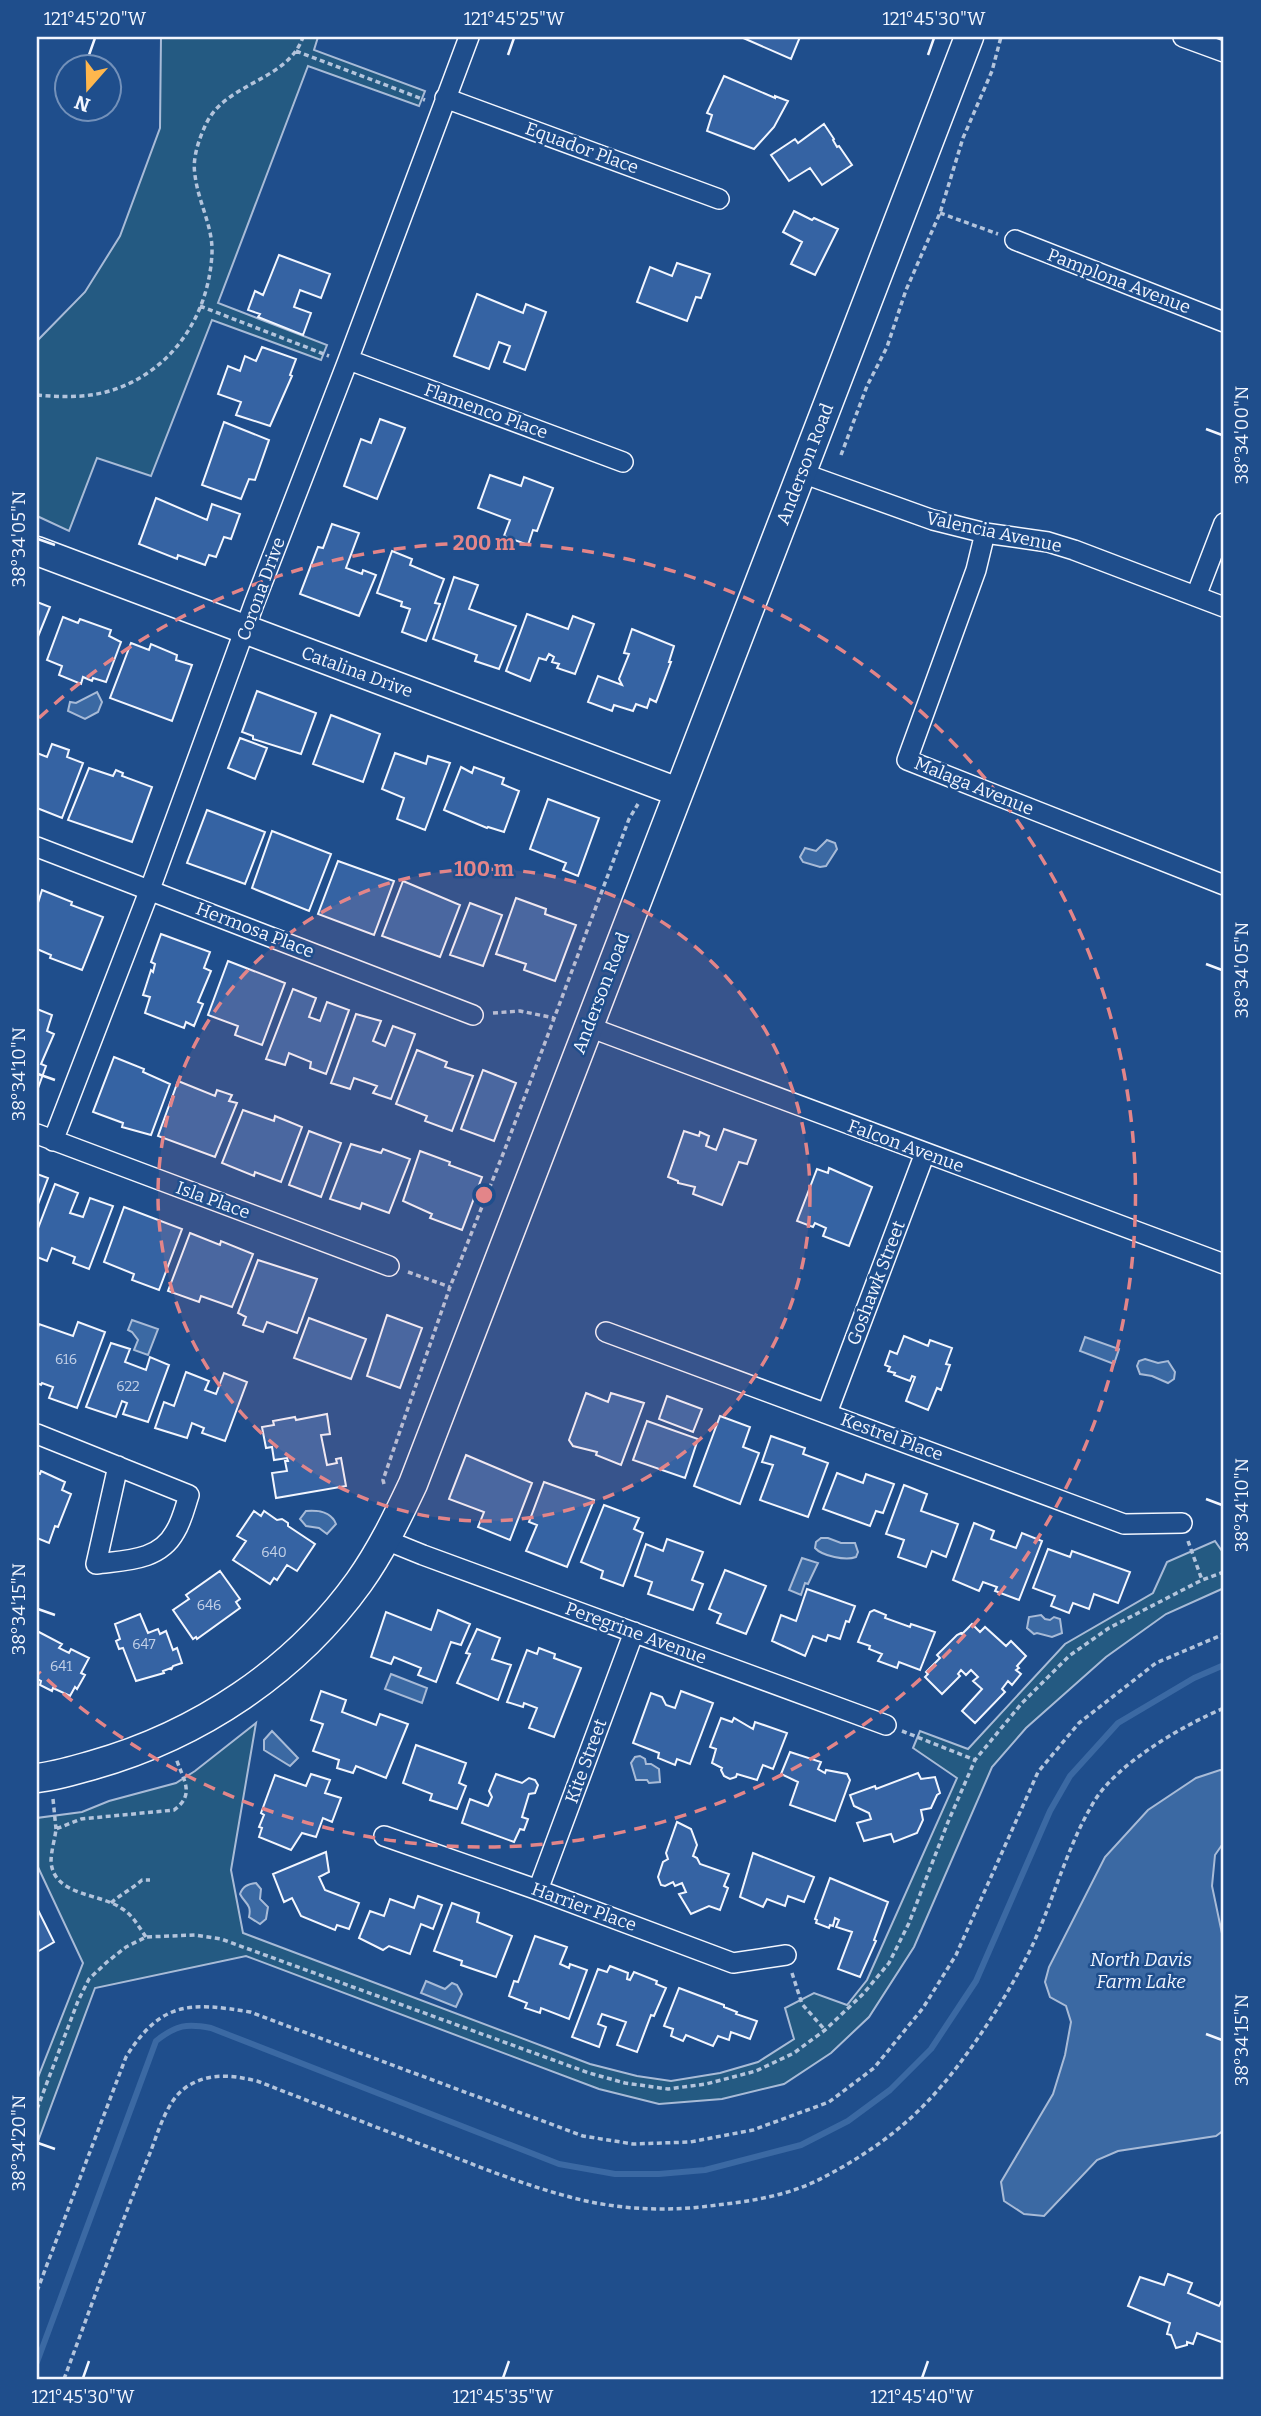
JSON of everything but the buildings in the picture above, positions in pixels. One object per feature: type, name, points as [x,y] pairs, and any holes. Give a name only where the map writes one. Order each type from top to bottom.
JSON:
[{"type":"street","name":"Corona Drive","points":[[45,1138],[150,889],[254,604],[469,37]]},
{"type":"street","name":"Anderson Road","points":[[37,1778],[118,1758],[170,1738],[220,1712],[295,1654],[359,1582],[386,1540],[413,1484],[969,37]]},
{"type":"street","points":[[1183,37],[1224,52]]},
{"type":"street","name":"Equador Place","points":[[444,102],[719,199]]},
{"type":"street","name":"Pamplona Avenue","points":[[1014,240],[1224,322]]},
{"type":"street","name":"Flamenco Place","points":[[348,361],[623,462]]},
{"type":"street","name":"Valencia Avenue","points":[[802,473],[933,520],[985,533],[1061,546],[1224,607]]},
{"type":"street","points":[[1196,596],[1224,523]]},
{"type":"street","name":"Malaga Avenue","points":[[985,533],[976,570],[907,760],[1224,885]]},
{"type":"street","name":"Catalina Drive","points":[[37,551],[678,792]]},
{"type":"street","name":"Hermosa Place","points":[[37,847],[473,1015]]},
{"type":"street","name":"Falcon Avenue","points":[[589,1027],[1224,1264]]},
{"type":"street","name":"Isla Place","points":[[45,1138],[389,1266]]},
{"type":"street","name":"Goshawk Street","points":[[827,1413],[925,1153]]},
{"type":"street","name":"Kestrel Place","points":[[606,1332],[1124,1524],[1182,1523]]},
{"type":"street","points":[[37,1434],[118,1466],[189,1495],[175,1532],[158,1553],[96,1564],[118,1466]]},
{"type":"street","name":"Peregrine Avenue","points":[[386,1540],[886,1725]]},
{"type":"street","name":"Kite Street","points":[[538,1890],[634,1632]]},
{"type":"street","name":"Harrier Place","points":[[384,1836],[733,1963],[786,1955]]},
{"type":"path","points":[[37,395],[72,397],[107,392],[141,376],[175,352],[195,323],[207,285],[212,253],[208,220],[195,175],[196,148],[208,120],[228,98],[290,60],[303,37]]},
{"type":"path","points":[[841,455],[867,386],[887,347],[906,290],[940,213],[963,138],[992,71],[1001,37]]},
{"type":"path","points":[[296,51],[444,102]]},
{"type":"path","points":[[940,213],[1014,240]]},
{"type":"path","points":[[200,306],[348,361]]},
{"type":"path","points":[[385,1488],[383,1480],[450,1287],[629,819],[635,813],[647,780]]},
{"type":"path","points":[[473,1015],[520,1011],[554,1018]]},
{"type":"path","points":[[389,1266],[450,1287]]},
{"type":"path","points":[[1182,1523],[1202,1580]]},
{"type":"path","points":[[37,2109],[89,1979],[127,1947],[146,1937],[195,1934],[221,1939],[589,2073],[625,2083],[668,2089],[706,2084],[756,2071],[794,2053],[825,2030],[863,1994],[889,1963],[909,1923],[975,1760],[1022,1703],[1069,1656],[1109,1628],[1202,1580],[1224,1572]]},
{"type":"path","points":[[37,2291],[126,2057],[139,2035],[156,2020],[182,2007],[214,2006],[250,2012],[583,2136],[633,2144],[690,2142],[753,2130],[829,2102],[874,2068],[922,2008],[956,1955],[1038,1772],[1079,1723],[1156,1662],[1224,1634]]},
{"type":"path","points":[[64,2379],[140,2177],[169,2109],[183,2089],[202,2079],[228,2075],[257,2081],[488,2170],[570,2197],[602,2204],[685,2210],[760,2200],[821,2179],[879,2144],[928,2101],[965,2054],[1000,2004],[1033,1942],[1080,1828],[1096,1797],[1122,1770],[1153,1747],[1194,1721],[1224,1708]]},
{"type":"path","points":[[886,1725],[975,1760]]},
{"type":"path","points":[[146,1937],[131,1915],[111,1903],[72,1890],[56,1877],[51,1862],[56,1829],[81,1819],[174,1810],[184,1803],[188,1792],[170,1738]]},
{"type":"path","points":[[111,1903],[118,1896],[131,1891],[142,1880],[150,1880]]},
{"type":"path","points":[[786,1955],[802,2004],[825,2030]]},
{"type":"shaded area","points":[[161,37],[318,37],[314,50],[425,91],[419,106],[308,66],[218,303],[327,345],[321,360],[212,320],[151,476],[97,458],[69,531],[37,516],[37,341],[85,292],[120,236],[160,128]]},
{"type":"shaded area","points":[[1215,1541],[1224,1554],[1224,1588],[1166,1614],[1106,1657],[1026,1728],[992,1767],[914,1947],[869,2017],[831,2053],[784,2084],[722,2099],[659,2104],[599,2089],[246,1956],[95,1988],[37,2144],[37,2080],[83,1963],[37,1865],[37,1818],[82,1812],[109,1801],[176,1783],[256,1723],[231,1870],[243,1933],[590,2064],[671,2081],[720,2073],[758,2062],[794,2039],[785,2008],[814,1993],[847,2005],[867,1980],[957,1778],[913,1748],[920,1731],[968,1749],[1065,1644],[1153,1593],[1167,1562]]},
{"type":"water","points":[[97,692],[102,702],[98,712],[85,719],[68,711],[70,702],[76,703]]},
{"type":"water","points":[[827,840],[835,843],[837,849],[826,866],[803,862],[800,857],[805,848],[816,851]]},
{"type":"water","points":[[132,1320],[158,1329],[148,1355],[134,1350],[138,1340],[128,1330]]},
{"type":"water","points":[[1085,1337],[1119,1349],[1114,1364],[1080,1351]]},
{"type":"water","points":[[1145,1359],[1158,1363],[1168,1361],[1175,1372],[1174,1379],[1168,1383],[1140,1374],[1137,1366],[1139,1361]]},
{"type":"water","points":[[306,1511],[327,1514],[336,1524],[327,1534],[319,1528],[306,1526],[300,1519]]},
{"type":"water","points":[[821,1538],[855,1543],[858,1552],[856,1557],[840,1558],[823,1553],[815,1548],[816,1542]]},
{"type":"water","points":[[802,1558],[818,1563],[801,1595],[789,1590]]},
{"type":"water","points":[[1041,1615],[1045,1619],[1060,1619],[1062,1633],[1052,1637],[1034,1634],[1027,1628],[1029,1617]]},
{"type":"water","points":[[391,1674],[427,1688],[422,1703],[385,1689]]},
{"type":"water","points":[[272,1731],[298,1758],[290,1766],[264,1750],[264,1740]]},
{"type":"water","points":[[635,1757],[645,1759],[646,1764],[659,1769],[660,1782],[636,1780],[631,1763]]},
{"type":"water","name":"North Davis Farm Lake","points":[[1224,1771],[1224,1842],[1215,1855],[1212,1886],[1224,1943],[1224,2130],[1216,2136],[1118,2151],[1097,2160],[1044,2216],[1024,2214],[1004,2201],[1001,2182],[1053,2094],[1065,2055],[1071,2022],[1066,2006],[1050,1997],[1045,1982],[1049,1967],[1105,1857],[1148,1810],[1196,1778]]},
{"type":"water","points":[[256,1883],[261,1889],[260,1899],[268,1907],[266,1919],[260,1924],[249,1917],[249,1907],[240,1894],[246,1886]]},
{"type":"water","points":[[426,1981],[445,1989],[452,1983],[457,1985],[462,1994],[456,2007],[421,1993]]},
{"type":"waterway","points":[[37,2362],[156,2041],[170,2032],[188,2026],[211,2028],[559,2164],[615,2174],[659,2174],[705,2170],[801,2145],[848,2121],[890,2090],[931,2049],[976,1981],[1050,1811],[1070,1776],[1118,1723],[1194,1678],[1224,1665]]}]
